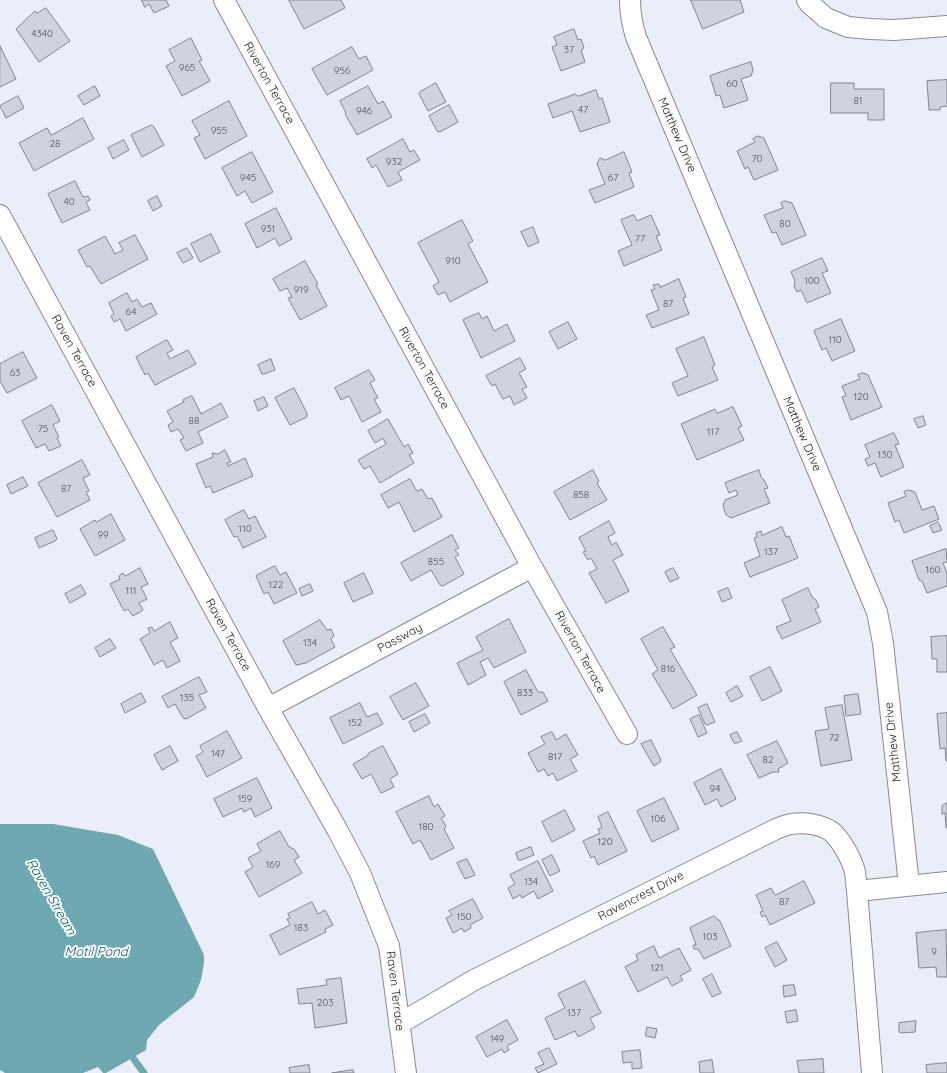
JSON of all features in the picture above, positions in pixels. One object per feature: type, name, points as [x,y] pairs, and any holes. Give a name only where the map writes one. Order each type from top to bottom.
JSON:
[{"type":"street","name":"Riverton Terrace","points":[[224,0],[532,568],[627,734]]},
{"type":"street","name":"Matthew Drive","points":[[630,0],[632,23],[636,37],[877,612],[882,643],[908,886]]},
{"type":"street","points":[[807,0],[826,18],[848,27],[870,30],[894,30],[947,26]]},
{"type":"street","name":"Raven Terrace","points":[[0,215],[268,708],[338,831],[360,874],[389,946],[406,1073]]},
{"type":"street","name":"Passway","points":[[268,708],[532,568]]},
{"type":"street","name":"Ravencrest Drive","points":[[399,1024],[474,980],[776,829],[791,824],[806,823],[820,826],[832,832],[842,844],[851,859],[857,891],[872,1073]]},
{"type":"street","points":[[857,891],[947,882]]},
{"type":"water","name":"Motil Pond","points":[[0,824],[53,824],[118,835],[153,849],[204,955],[201,980],[194,997],[159,1025],[147,1040],[146,1050],[106,1073],[103,1073],[98,1067],[83,1073],[5,1073],[0,1070]]},
{"type":"building","points":[[142,0],[166,0],[169,6],[154,13],[149,4],[145,7]]},
{"type":"building","points":[[341,0],[345,8],[304,29],[289,1]]},
{"type":"building","points":[[691,0],[740,0],[744,12],[703,29]]},
{"type":"building","points":[[46,8],[70,41],[39,62],[16,29],[35,11],[37,13]]},
{"type":"building","points":[[574,29],[578,40],[581,39],[584,48],[581,50],[585,62],[561,71],[552,47],[557,45],[554,37]]},
{"type":"building","points":[[191,38],[202,60],[199,61],[210,81],[182,96],[166,66],[175,61],[169,50]]},
{"type":"building","points":[[0,46],[16,79],[0,87]]},
{"type":"building","points":[[352,47],[359,59],[366,56],[373,70],[327,95],[312,69]]},
{"type":"building","points":[[751,62],[753,70],[751,76],[741,79],[748,100],[724,108],[720,95],[716,96],[710,76]]},
{"type":"building","points":[[947,80],[947,106],[940,107],[940,110],[929,110],[927,81]]},
{"type":"building","points":[[436,83],[446,102],[428,111],[419,94]]},
{"type":"building","points":[[831,83],[854,83],[854,89],[884,89],[884,120],[868,120],[868,113],[831,113]]},
{"type":"building","points":[[95,86],[100,96],[84,105],[78,96]]},
{"type":"building","points":[[368,86],[378,104],[383,101],[392,117],[357,135],[345,114],[346,113],[340,101]]},
{"type":"building","points":[[596,90],[599,99],[602,98],[610,122],[580,132],[572,111],[553,118],[548,104],[575,94],[578,96]]},
{"type":"building","points":[[18,96],[24,108],[6,118],[0,106]]},
{"type":"building","points":[[229,101],[247,136],[205,159],[194,138],[200,135],[192,121]]},
{"type":"building","points":[[449,105],[458,122],[440,132],[437,131],[429,116]]},
{"type":"building","points":[[83,118],[94,139],[34,171],[19,143],[47,128],[51,135]]},
{"type":"building","points":[[152,125],[164,145],[142,157],[131,135]]},
{"type":"building","points":[[758,136],[764,138],[778,170],[754,180],[748,167],[745,169],[737,151],[755,142],[753,139]]},
{"type":"building","points":[[403,139],[410,152],[414,150],[420,160],[398,172],[402,180],[388,187],[376,165],[372,168],[367,159]]},
{"type":"building","points":[[124,140],[129,150],[113,159],[108,148]]},
{"type":"building","points":[[252,152],[273,192],[252,203],[245,191],[237,196],[222,168]]},
{"type":"building","points":[[624,152],[632,172],[629,173],[634,187],[595,203],[589,190],[605,184],[597,164],[600,158],[605,160]]},
{"type":"building","points":[[75,181],[83,197],[88,196],[90,200],[86,202],[90,210],[62,223],[48,194]]},
{"type":"building","points":[[157,196],[162,206],[153,211],[148,201]]},
{"type":"building","points":[[785,201],[792,203],[806,235],[782,245],[776,232],[772,233],[764,215],[783,208],[781,203]]},
{"type":"building","points":[[276,208],[292,239],[279,246],[275,238],[257,248],[245,224]]},
{"type":"building","points":[[634,215],[637,221],[651,215],[660,235],[656,236],[662,250],[624,266],[618,251],[632,245],[621,220]]},
{"type":"building","points":[[462,220],[473,241],[468,244],[488,282],[450,302],[445,292],[438,295],[433,286],[439,282],[418,243]]},
{"type":"building","points":[[533,227],[539,242],[528,247],[521,232]]},
{"type":"building","points":[[211,234],[220,252],[200,262],[191,244]]},
{"type":"building","points":[[135,235],[148,259],[101,284],[90,266],[87,267],[78,250],[105,236],[115,254],[123,250],[119,243]]},
{"type":"building","points":[[187,248],[193,258],[183,263],[177,253]]},
{"type":"building","points":[[822,258],[828,271],[822,273],[831,293],[807,303],[801,290],[797,292],[794,286],[795,281],[791,272]]},
{"type":"building","points":[[305,261],[318,284],[316,285],[327,306],[300,320],[288,298],[292,297],[287,288],[280,291],[273,279]]},
{"type":"building","points":[[679,279],[686,297],[683,298],[689,314],[652,328],[646,315],[659,310],[651,290],[655,289],[653,285],[659,284],[660,287]]},
{"type":"building","points":[[127,293],[132,302],[137,299],[142,307],[151,303],[157,314],[126,331],[120,319],[114,322],[111,316],[114,314],[109,303]]},
{"type":"building","points":[[479,313],[482,319],[487,316],[494,331],[507,324],[515,341],[481,358],[463,320]]},
{"type":"building","points":[[841,319],[855,351],[832,361],[826,348],[822,350],[814,331]]},
{"type":"building","points":[[568,322],[577,339],[558,349],[549,332]]},
{"type":"building","points":[[704,337],[715,365],[712,367],[718,380],[678,396],[672,383],[688,376],[676,349]]},
{"type":"building","points":[[167,340],[173,350],[167,353],[170,359],[188,350],[196,364],[155,385],[148,373],[145,375],[136,357]]},
{"type":"building","points":[[23,352],[37,378],[7,393],[0,381],[0,364]]},
{"type":"building","points":[[520,358],[526,369],[519,373],[527,387],[522,389],[527,398],[514,405],[510,396],[503,399],[495,384],[492,386],[486,376]]},
{"type":"building","points":[[271,359],[275,370],[262,374],[258,365]]},
{"type":"building","points":[[369,370],[375,380],[370,383],[378,398],[374,399],[381,412],[362,422],[349,396],[341,400],[335,388]]},
{"type":"building","points":[[863,373],[868,375],[882,407],[851,420],[842,397],[846,396],[842,386],[860,379],[858,375]]},
{"type":"building","points":[[294,388],[307,413],[307,417],[290,425],[275,398]]},
{"type":"building","points":[[192,396],[201,414],[221,403],[228,417],[198,432],[203,443],[186,451],[180,440],[184,438],[178,429],[171,432],[168,425],[173,422],[167,411],[184,402],[183,400]]},
{"type":"building","points":[[264,397],[268,406],[258,411],[254,401]]},
{"type":"building","points":[[52,405],[60,421],[53,425],[59,437],[57,438],[61,446],[49,451],[45,444],[36,448],[22,421]]},
{"type":"building","points":[[733,407],[742,426],[738,428],[744,440],[697,460],[681,424],[715,409],[717,413]]},
{"type":"building","points":[[923,416],[926,425],[918,428],[914,419]]},
{"type":"building","points":[[388,419],[404,447],[408,444],[413,453],[409,455],[414,463],[380,483],[370,466],[364,469],[358,460],[386,444],[383,438],[375,443],[368,431]]},
{"type":"building","points":[[894,433],[899,444],[895,445],[904,467],[881,477],[875,463],[868,466],[865,459],[870,457],[865,445]]},
{"type":"building","points":[[225,450],[231,462],[227,463],[228,466],[245,458],[253,476],[213,493],[210,486],[206,488],[196,464],[213,457],[212,453],[218,454]]},
{"type":"building","points":[[82,460],[90,475],[83,478],[89,491],[86,492],[90,500],[57,517],[38,483]]},
{"type":"building","points":[[593,470],[599,481],[597,483],[607,500],[570,520],[554,492]]},
{"type":"building","points":[[759,470],[761,477],[768,488],[764,489],[770,503],[731,518],[726,515],[723,506],[725,500],[738,495],[736,490],[729,493],[725,483]]},
{"type":"building","points":[[23,477],[28,486],[11,494],[7,485]]},
{"type":"building","points":[[410,479],[417,491],[422,489],[428,499],[432,498],[442,517],[414,532],[399,502],[388,508],[381,495]]},
{"type":"building","points":[[909,490],[915,492],[922,510],[934,506],[939,519],[904,533],[899,520],[895,522],[888,503],[906,496],[904,492]]},
{"type":"building","points":[[244,510],[249,519],[255,516],[266,537],[243,548],[237,536],[234,537],[225,520]]},
{"type":"building","points":[[111,514],[125,540],[95,556],[80,529],[95,520],[96,522]]},
{"type":"building","points":[[609,521],[615,533],[608,537],[612,545],[616,542],[623,555],[613,560],[629,591],[606,603],[589,573],[597,569],[591,558],[588,560],[583,552],[586,551],[579,538]]},
{"type":"building","points":[[938,522],[942,530],[933,533],[930,526]]},
{"type":"building","points":[[782,527],[786,537],[789,536],[798,558],[750,577],[744,563],[760,556],[754,538],[757,537],[756,533],[761,531],[762,535]]},
{"type":"building","points":[[53,530],[57,539],[39,548],[35,538]]},
{"type":"building","points":[[452,535],[459,548],[455,550],[459,555],[455,557],[464,574],[443,586],[440,585],[431,570],[411,581],[401,563]]},
{"type":"building","points":[[946,549],[947,562],[943,563],[947,573],[947,586],[927,593],[922,581],[919,580],[912,561]]},
{"type":"building","points":[[275,566],[280,575],[286,572],[297,593],[274,604],[268,592],[264,594],[256,576]]},
{"type":"building","points":[[140,568],[148,584],[141,587],[147,599],[139,603],[143,610],[133,616],[128,609],[124,611],[110,584],[120,579],[119,576],[123,573],[125,576]]},
{"type":"building","points":[[673,568],[679,578],[670,582],[665,572]]},
{"type":"building","points":[[364,573],[373,593],[353,602],[344,583]]},
{"type":"building","points":[[310,584],[313,591],[302,596],[299,589]]},
{"type":"building","points":[[81,585],[86,594],[70,603],[65,594]]},
{"type":"building","points":[[728,588],[732,598],[722,602],[718,592]]},
{"type":"building","points":[[808,588],[819,607],[815,609],[821,622],[782,639],[776,627],[791,621],[782,600]]},
{"type":"building","points":[[509,619],[526,652],[494,668],[488,658],[480,662],[486,675],[468,685],[457,663],[483,650],[476,637]]},
{"type":"building","points":[[320,620],[327,630],[331,629],[334,636],[331,639],[335,647],[306,663],[296,665],[283,641]]},
{"type":"building","points":[[170,622],[178,638],[170,642],[180,661],[167,668],[163,660],[154,665],[140,639],[150,633],[148,628],[152,627],[154,631]]},
{"type":"building","points":[[663,627],[675,647],[670,649],[697,695],[673,709],[652,674],[658,670],[641,639]]},
{"type":"building","points":[[947,636],[947,672],[937,672],[937,659],[932,659],[931,637]]},
{"type":"building","points":[[110,639],[116,648],[100,657],[95,648]]},
{"type":"building","points":[[770,667],[782,691],[762,701],[750,677]]},
{"type":"building","points":[[526,670],[538,692],[543,692],[548,701],[521,715],[504,682]]},
{"type":"building","points":[[199,677],[207,692],[199,695],[206,708],[186,719],[183,718],[175,704],[168,708],[162,697]]},
{"type":"building","points":[[416,683],[429,706],[403,720],[390,697]]},
{"type":"building","points":[[737,686],[743,696],[731,702],[726,693]]},
{"type":"building","points":[[141,693],[146,702],[125,713],[121,704]]},
{"type":"building","points":[[858,694],[861,714],[846,716],[844,696]]},
{"type":"building","points":[[360,703],[367,717],[377,713],[383,724],[343,744],[330,718]]},
{"type":"building","points":[[707,704],[715,722],[707,725],[705,724],[698,708]]},
{"type":"building","points":[[842,705],[852,760],[821,766],[815,731],[829,729],[825,708]]},
{"type":"building","points":[[947,713],[946,761],[945,748],[940,749],[937,714]]},
{"type":"building","points":[[425,714],[430,723],[414,732],[409,722]]},
{"type":"building","points":[[699,715],[707,733],[698,737],[690,719]]},
{"type":"building","points":[[227,731],[242,758],[207,777],[196,756],[203,752],[200,746]]},
{"type":"building","points":[[552,732],[556,740],[566,734],[578,755],[570,759],[577,771],[557,781],[553,773],[548,776],[544,769],[538,772],[528,753],[545,744],[541,737]]},
{"type":"building","points":[[737,732],[742,741],[734,743],[730,735]]},
{"type":"building","points":[[651,740],[661,760],[654,766],[641,744]]},
{"type":"building","points":[[777,741],[788,763],[778,769],[779,772],[773,772],[759,778],[747,755]]},
{"type":"building","points":[[170,746],[178,761],[162,770],[154,755]]},
{"type":"building","points":[[383,746],[398,774],[390,779],[394,787],[381,793],[371,774],[362,779],[353,764],[367,756],[369,753]]},
{"type":"building","points":[[721,769],[736,799],[721,807],[717,799],[705,805],[694,783]]},
{"type":"building","points":[[257,778],[272,808],[255,817],[251,808],[244,812],[242,808],[223,817],[214,799]]},
{"type":"building","points":[[429,796],[434,807],[438,804],[445,816],[441,818],[446,826],[444,829],[454,848],[431,860],[420,840],[413,844],[396,812]]},
{"type":"building","points":[[664,798],[679,829],[652,842],[637,811]]},
{"type":"building","points":[[947,803],[946,828],[945,813],[942,814],[942,806]]},
{"type":"building","points":[[565,810],[575,830],[552,842],[542,822]]},
{"type":"building","points":[[608,812],[627,851],[598,865],[594,856],[591,858],[583,841],[600,833],[598,829],[602,827],[598,817]]},
{"type":"building","points":[[280,831],[289,847],[294,849],[299,857],[294,860],[302,873],[259,897],[245,872],[253,867],[248,858],[261,851],[257,844]]},
{"type":"building","points":[[531,847],[534,855],[518,860],[516,853]]},
{"type":"building","points":[[552,855],[560,871],[550,876],[542,860]]},
{"type":"building","points":[[467,859],[475,875],[465,879],[457,863]]},
{"type":"building","points":[[538,861],[553,891],[538,899],[534,891],[522,898],[520,895],[513,899],[508,888],[515,884],[510,875]]},
{"type":"building","points":[[804,881],[815,903],[770,925],[765,915],[762,917],[760,912],[763,911],[756,895],[771,888],[775,895]]},
{"type":"building","points":[[473,899],[483,918],[470,925],[471,928],[464,932],[462,928],[453,933],[446,918],[452,915],[449,911]]},
{"type":"building","points":[[312,902],[318,914],[325,910],[333,925],[325,929],[326,932],[280,955],[270,935],[290,925],[287,919],[290,918],[288,914]]},
{"type":"building","points":[[714,916],[720,921],[731,946],[704,959],[698,949],[694,949],[693,945],[696,945],[690,928]]},
{"type":"building","points":[[946,930],[947,977],[937,977],[936,967],[919,968],[916,933]]},
{"type":"building","points":[[777,942],[787,960],[775,967],[765,948]]},
{"type":"building","points":[[654,946],[659,958],[679,948],[691,970],[680,976],[683,980],[672,986],[667,977],[638,992],[625,967],[638,960],[636,955]]},
{"type":"building","points":[[712,974],[721,993],[712,997],[703,979]]},
{"type":"building","points":[[341,978],[347,1023],[315,1028],[312,1003],[299,1004],[297,989],[327,985],[326,980]]},
{"type":"building","points":[[585,981],[601,1013],[590,1018],[595,1028],[578,1037],[575,1031],[555,1040],[545,1018],[565,1008],[558,994]]},
{"type":"building","points":[[794,985],[796,995],[784,997],[783,986]]},
{"type":"building","points":[[796,1010],[798,1021],[787,1023],[785,1012]]},
{"type":"building","points":[[507,1020],[518,1040],[507,1046],[509,1050],[504,1053],[502,1049],[487,1057],[476,1037]]},
{"type":"building","points":[[916,1021],[915,1032],[899,1032],[899,1023]]},
{"type":"building","points":[[647,1027],[657,1029],[655,1038],[646,1036]]},
{"type":"building","points":[[549,1048],[557,1064],[538,1073],[535,1068],[544,1064],[538,1053]]},
{"type":"building","points":[[640,1050],[642,1068],[632,1069],[632,1062],[623,1063],[622,1052]]},
{"type":"building","points":[[823,1059],[824,1073],[799,1073],[797,1061]]},
{"type":"building","points":[[712,1060],[714,1073],[700,1073],[699,1062]]},
{"type":"building","points":[[947,1063],[947,1073],[927,1073],[926,1065]]},
{"type":"building","points":[[309,1065],[310,1073],[290,1073],[289,1068]]},
{"type":"building","points":[[353,1070],[354,1073],[332,1073]]},
{"type":"waterway","name":"Raven Stream","points":[[128,1051],[144,1073]]}]
